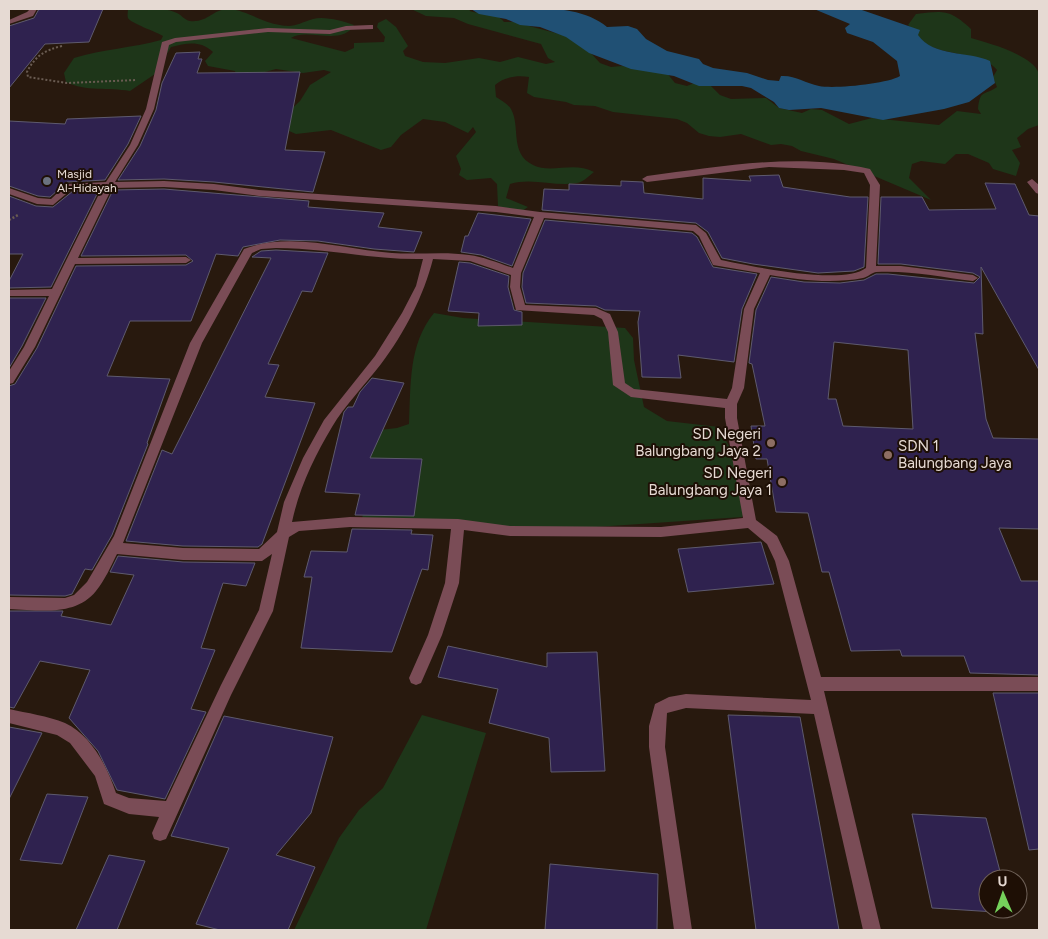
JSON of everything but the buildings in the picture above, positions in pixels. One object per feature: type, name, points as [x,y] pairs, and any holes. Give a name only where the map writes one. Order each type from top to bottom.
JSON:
[{"type":"street","points":[[9,22],[30,14],[33,9]]},
{"type":"street","points":[[9,380],[29,348],[108,186],[134,145],[150,108],[155,80],[165,44],[176,40],[268,30],[330,32],[346,28],[370,27]]},
{"type":"street","points":[[647,180],[769,164],[844,167],[867,171],[875,185],[871,270]]},
{"type":"street","points":[[1032,182],[1039,191]]},
{"type":"street","points":[[9,191],[37,201],[53,202],[70,186],[164,184],[214,187],[259,193],[496,209],[540,215],[696,228],[703,235],[717,263],[766,272],[836,278],[863,275],[871,270],[901,269],[973,278]]},
{"type":"street","points":[[540,215],[516,273],[515,287],[520,308],[596,312],[606,317],[613,332],[619,385],[631,393],[731,404]]},
{"type":"street","points":[[9,603],[64,604],[79,599],[92,586],[114,548],[196,343],[248,251],[262,246],[280,245],[393,256],[480,260],[516,273]]},
{"type":"street","points":[[160,833],[226,690],[266,610],[281,550],[282,535],[290,502],[309,458],[328,423],[379,359],[407,313],[421,286],[429,257]]},
{"type":"street","points":[[71,261],[186,260]]},
{"type":"street","points":[[766,272],[749,309],[738,388],[731,404],[750,523],[772,540],[782,561],[821,707],[872,930]]},
{"type":"street","points":[[9,293],[57,292]]},
{"type":"street","points":[[114,548],[184,554],[262,555],[282,535],[296,526],[350,522],[458,524],[510,531],[661,532],[750,523]]},
{"type":"street","points":[[416,678],[435,635],[452,583],[458,524]]},
{"type":"street","points":[[815,684],[1039,684]]},
{"type":"street","points":[[684,930],[657,747],[657,726],[660,709],[669,704],[686,701],[821,707]]},
{"type":"street","points":[[9,716],[61,728],[75,738],[101,772],[110,798],[129,806],[171,810]]},
{"type":"path","points":[[62,46],[43,50],[33,58],[27,72],[28,77],[38,81],[54,82],[155,80]]},
{"type":"green space","points":[[128,9],[166,10],[177,13],[186,20],[196,21],[224,9],[229,9],[285,26],[318,18],[334,19],[354,25],[349,31],[341,35],[306,34],[291,38],[345,52],[354,48],[354,43],[384,42],[385,37],[377,27],[378,23],[386,19],[396,27],[408,46],[403,51],[405,56],[423,62],[445,63],[479,58],[500,62],[518,57],[546,64],[555,62],[548,58],[541,44],[468,24],[454,18],[426,16],[411,9],[469,9],[474,12],[497,16],[504,22],[514,22],[578,39],[600,63],[611,67],[622,66],[666,72],[675,83],[687,86],[697,82],[709,84],[720,95],[731,99],[766,98],[779,108],[802,113],[811,109],[822,110],[849,124],[872,118],[939,125],[957,111],[981,114],[978,109],[981,96],[997,87],[993,77],[997,70],[992,65],[975,58],[928,45],[908,25],[916,14],[940,12],[957,18],[971,29],[971,38],[1010,51],[1029,61],[1035,67],[1039,74],[1041,85],[1039,125],[1028,129],[1017,138],[1021,147],[1012,150],[1020,163],[1016,176],[993,169],[989,163],[968,154],[956,154],[945,164],[921,161],[912,164],[909,178],[931,200],[834,159],[801,151],[792,146],[771,145],[741,134],[720,137],[709,136],[699,133],[687,123],[677,119],[613,112],[595,106],[574,105],[534,97],[527,93],[529,77],[511,77],[495,85],[496,97],[511,109],[514,116],[518,147],[526,160],[540,167],[571,167],[594,172],[577,183],[560,184],[527,181],[510,184],[506,198],[528,207],[519,213],[498,206],[497,184],[491,178],[467,180],[459,175],[461,169],[456,156],[476,132],[473,127],[468,133],[445,122],[423,119],[401,135],[391,147],[381,150],[331,130],[296,134],[289,131],[290,127],[283,117],[300,101],[310,85],[331,72],[324,70],[303,73],[276,69],[265,72],[259,77],[238,80],[235,71],[208,66],[205,61],[213,52],[208,48],[198,44],[188,44],[171,47],[155,74],[130,91],[81,87],[66,82],[64,73],[74,58],[161,40],[163,36],[130,20],[128,18]]},
{"type":"green space","points":[[434,313],[463,318],[625,328],[633,338],[634,360],[644,407],[667,421],[719,427],[754,494],[742,517],[596,527],[516,527],[362,521],[371,431],[397,428],[409,424],[412,366],[415,352],[419,338]]},
{"type":"green space","points":[[422,715],[486,733],[426,930],[294,930],[339,838],[359,810],[383,788]]},
{"type":"water","points":[[542,8],[578,13],[594,18],[607,27],[628,26],[637,29],[646,39],[667,51],[699,59],[703,64],[713,68],[747,73],[768,80],[779,81],[781,76],[786,76],[819,86],[836,87],[873,83],[900,76],[897,61],[873,42],[847,33],[845,28],[850,24],[814,9],[859,9],[920,30],[918,35],[933,47],[990,61],[995,83],[969,102],[944,109],[883,120],[821,108],[789,110],[779,108],[774,102],[751,88],[742,86],[699,86],[674,76],[631,69],[589,53],[566,37],[540,27],[520,25],[506,19],[479,14],[471,9]]},
{"type":"place","name":"Masjid Al-Hidayah","points":[[47,181]]},
{"type":"place","name":"SD Negeri Balungbang Jaya 2","points":[[771,443]]},
{"type":"place","name":"SDN 1 Balungbang Jaya","points":[[888,455]]},
{"type":"place","name":"SD Negeri Balungbang Jaya 1","points":[[782,482]]}]
